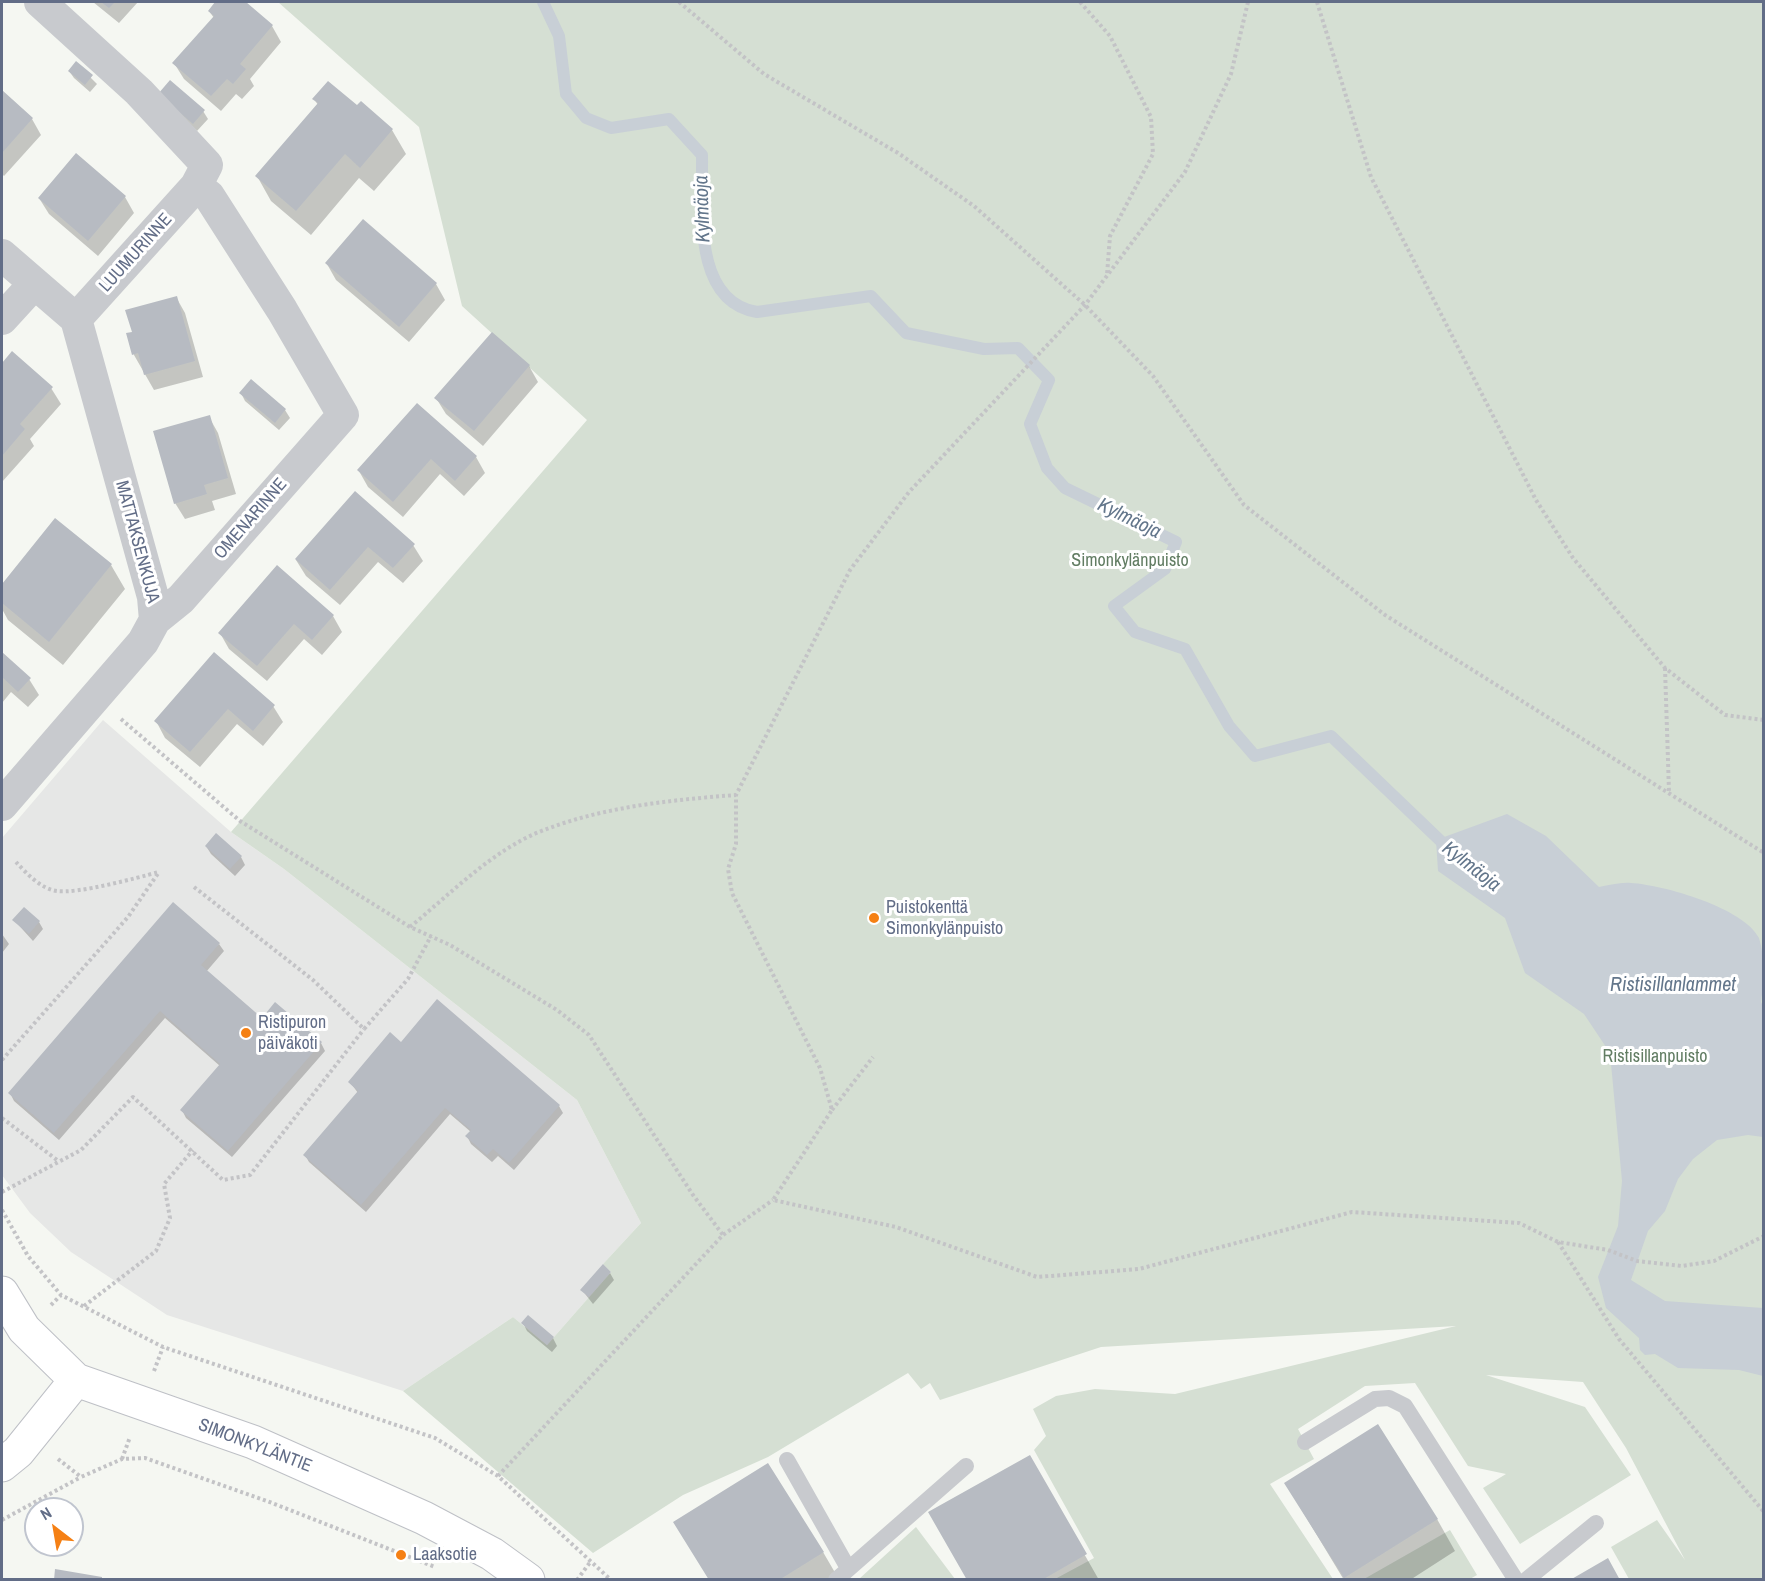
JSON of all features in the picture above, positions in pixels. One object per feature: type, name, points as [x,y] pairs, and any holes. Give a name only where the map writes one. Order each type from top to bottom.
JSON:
[{"type":"main road","points":[[2,1293],[24,1329],[76,1380],[18,1452],[2,1465]]},
{"type":"main road","name":"SIMONKYLÄNTIE","points":[[76,1380],[263,1446],[424,1518],[492,1554],[528,1580]]},
{"type":"street","points":[[40,2],[139,92],[207,165],[196,186]]},
{"type":"street","name":"LUUMURINNE","points":[[76,319],[196,186]]},
{"type":"street","name":"OMENARINNE","points":[[155,620],[181,599],[343,415],[276,300],[209,196],[196,186]]},
{"type":"street","points":[[2,255],[76,319]]},
{"type":"street","points":[[2,319],[34,284]]},
{"type":"street","name":"MATTAKSENKUJA","points":[[2,805],[142,642],[155,620],[153,597],[76,319]]},
{"type":"lane","points":[[1305,1442],[1375,1399],[1389,1398],[1405,1406],[1516,1580]]},
{"type":"lane","points":[[787,1460],[842,1574],[966,1466]]},
{"type":"lane","points":[[1526,1580],[1596,1523]]},
{"type":"path","points":[[679,2],[764,74],[898,153],[974,206],[1085,305],[1153,376],[1244,505],[1385,615],[1764,853]]},
{"type":"path","points":[[1080,2],[1110,36],[1151,117],[1152,154],[1110,236],[1107,275]]},
{"type":"path","points":[[832,1110],[820,1068],[732,893],[728,869],[736,844],[736,795],[850,570],[909,492],[1057,332],[1085,305],[1185,172],[1231,74],[1248,2]]},
{"type":"path","points":[[1317,2],[1371,177],[1536,500],[1573,558],[1665,668],[1725,715],[1764,720]]},
{"type":"path","points":[[1665,668],[1669,792]]},
{"type":"path","points":[[96,697],[240,821],[410,927],[450,945],[557,1010],[589,1035],[693,1196],[723,1235]]},
{"type":"path","points":[[410,927],[488,862],[538,832],[607,812],[681,800],[736,795]]},
{"type":"path","points":[[2,1060],[128,917],[159,872],[90,887],[57,891],[32,879],[16,862]]},
{"type":"path","points":[[194,887],[313,980],[364,1029]]},
{"type":"path","points":[[2,1192],[57,1160],[81,1150],[133,1097],[223,1180],[250,1175],[364,1029],[408,979],[431,936]]},
{"type":"path","points":[[498,1476],[723,1235],[772,1200],[832,1110],[873,1057]]},
{"type":"path","points":[[2,1118],[57,1160]]},
{"type":"path","points":[[84,1306],[156,1251],[170,1218],[164,1184],[193,1150]]},
{"type":"path","points":[[772,1200],[896,1227],[1037,1276],[1139,1269],[1352,1212],[1519,1222],[1558,1242],[1608,1250],[1637,1261],[1682,1266],[1714,1261],[1764,1236]]},
{"type":"path","points":[[2,1210],[28,1256],[61,1295],[163,1347],[435,1438],[498,1476],[611,1580]]},
{"type":"path","points":[[1558,1242],[1619,1339],[1764,1512]]},
{"type":"path","points":[[30,1437],[81,1477]]},
{"type":"path","points":[[2,1520],[81,1477],[122,1459],[146,1458],[267,1501],[441,1569]]},
{"type":"path","points":[[577,1580],[591,1561]]},
{"type":"shaded area","name":"Ristipuron päiväkoti","points":[[103,720],[231,832],[284,869],[577,1100],[641,1223],[603,1264],[611,1272],[547,1345],[513,1317],[403,1391],[167,1315],[71,1252],[30,1213],[2,1175],[2,838]]},
{"type":"green space","name":"Simonkylänpuisto","points":[[278,2],[1763,2],[1763,1579],[1629,1579],[1611,1547],[1657,1520],[1685,1560],[1626,1448],[1583,1382],[1486,1375],[1585,1407],[1631,1475],[1520,1544],[1483,1488],[1506,1474],[1468,1466],[1415,1383],[1365,1386],[1298,1429],[1314,1459],[1270,1484],[1333,1579],[1055,1579],[1094,1558],[1034,1450],[1046,1436],[1033,1409],[1056,1396],[1095,1389],[1175,1394],[1456,1326],[1101,1347],[940,1400],[930,1383],[921,1389],[908,1373],[768,1457],[683,1495],[593,1553],[403,1391],[513,1317],[547,1345],[611,1272],[603,1264],[641,1223],[577,1100],[284,869],[231,832],[587,420],[462,306],[419,127]]},
{"type":"green space","points":[[916,1527],[955,1579],[859,1579]]},
{"type":"green space","points":[[1450,1530],[1477,1575],[1470,1579],[1364,1579]]},
{"type":"water","name":"Ristisillanlammet","points":[[1507,814],[1546,836],[1599,887],[1631,883],[1682,893],[1721,908],[1737,917],[1751,927],[1759,938],[1763,970],[1761,1002],[1764,1008],[1763,1137],[1748,1135],[1717,1140],[1693,1159],[1678,1179],[1665,1211],[1648,1231],[1631,1280],[1665,1301],[1763,1308],[1763,1376],[1739,1370],[1678,1368],[1655,1354],[1645,1355],[1640,1350],[1639,1338],[1606,1308],[1598,1277],[1618,1226],[1622,1181],[1610,1053],[1584,1014],[1525,973],[1505,918],[1438,871],[1436,840]]},
{"type":"building","points":[[101,2],[115,2],[109,8]]},
{"type":"building","points":[[215,2],[246,2],[273,25],[240,64],[246,69],[233,84],[227,79],[211,96],[172,63],[214,16],[208,11]]},
{"type":"building","points":[[76,61],[93,75],[85,85],[68,71]]},
{"type":"building","points":[[170,80],[205,110],[193,124],[158,94]]},
{"type":"building","points":[[328,81],[357,105],[361,101],[393,129],[360,168],[345,154],[296,211],[255,176],[318,103],[312,99]]},
{"type":"building","points":[[2,90],[33,118],[2,153]]},
{"type":"building","points":[[76,153],[126,196],[88,241],[38,198]]},
{"type":"building","points":[[363,219],[437,283],[399,327],[325,263]]},
{"type":"building","points":[[177,296],[195,361],[144,375],[138,353],[132,355],[126,333],[132,332],[125,310]]},
{"type":"building","points":[[492,332],[530,365],[474,431],[434,398]]},
{"type":"building","points":[[12,351],[53,387],[20,424],[25,429],[2,456],[2,363]]},
{"type":"building","points":[[251,379],[286,409],[275,423],[239,393]]},
{"type":"building","points":[[417,403],[477,456],[455,481],[431,459],[393,502],[357,470]]},
{"type":"building","points":[[210,415],[228,478],[204,485],[207,494],[174,504],[153,431]]},
{"type":"building","points":[[355,491],[415,544],[393,568],[368,547],[330,590],[295,559]]},
{"type":"building","points":[[55,518],[112,564],[49,642],[2,603],[2,584]]},
{"type":"building","points":[[277,565],[334,615],[312,640],[294,624],[257,666],[218,633]]},
{"type":"building","points":[[2,652],[31,678],[18,692],[2,677]]},
{"type":"building","points":[[214,652],[275,705],[253,731],[228,709],[190,752],[154,721]]},
{"type":"building","points":[[216,833],[242,856],[230,869],[205,846]]},
{"type":"building","points":[[173,902],[220,943],[201,965],[262,1018],[275,1002],[322,1042],[228,1151],[180,1110],[220,1064],[160,1011],[54,1133],[8,1093]]},
{"type":"building","points":[[24,907],[40,921],[29,934],[12,920]]},
{"type":"building","points":[[437,999],[560,1105],[509,1163],[493,1149],[487,1155],[465,1136],[471,1130],[445,1108],[361,1205],[303,1155],[358,1091],[348,1082],[390,1032],[401,1042]]},
{"type":"building","points":[[603,1264],[611,1272],[589,1297],[580,1290]]},
{"type":"building","points":[[528,1315],[554,1337],[547,1345],[521,1323]]},
{"type":"building","points":[[1378,1424],[1438,1519],[1344,1578],[1284,1483]]},
{"type":"building","points":[[1030,1455],[1087,1554],[1042,1580],[967,1580],[928,1512]]},
{"type":"building","points":[[768,1463],[824,1552],[779,1580],[709,1580],[673,1522]]},
{"type":"building","points":[[1608,1558],[1620,1580],[1570,1580]]},
{"type":"building","points":[[55,1569],[102,1577],[102,1580],[54,1580]]},
{"type":"waterway","name":"Kylmäoja","points":[[543,2],[559,36],[566,94],[586,118],[611,128],[669,119],[702,155],[702,224],[705,248],[711,271],[721,290],[736,304],[757,312],[871,296],[906,333],[984,349],[1018,348],[1049,380],[1030,424],[1047,468],[1065,488],[1176,542],[1165,569],[1114,606],[1135,632],[1185,649],[1229,726],[1255,756],[1331,736],[1449,849]]},
{"type":"place","name":"Puistokenttä Simonkylänpuisto","points":[[874,918]]},
{"type":"place","name":"Ristipuron päiväkoti","points":[[246,1033]]},
{"type":"place","name":"Laaksotie","points":[[401,1555]]},
{"type":"park label","name":"Ristisillanpuisto","points":[[1655,1057]]}]
